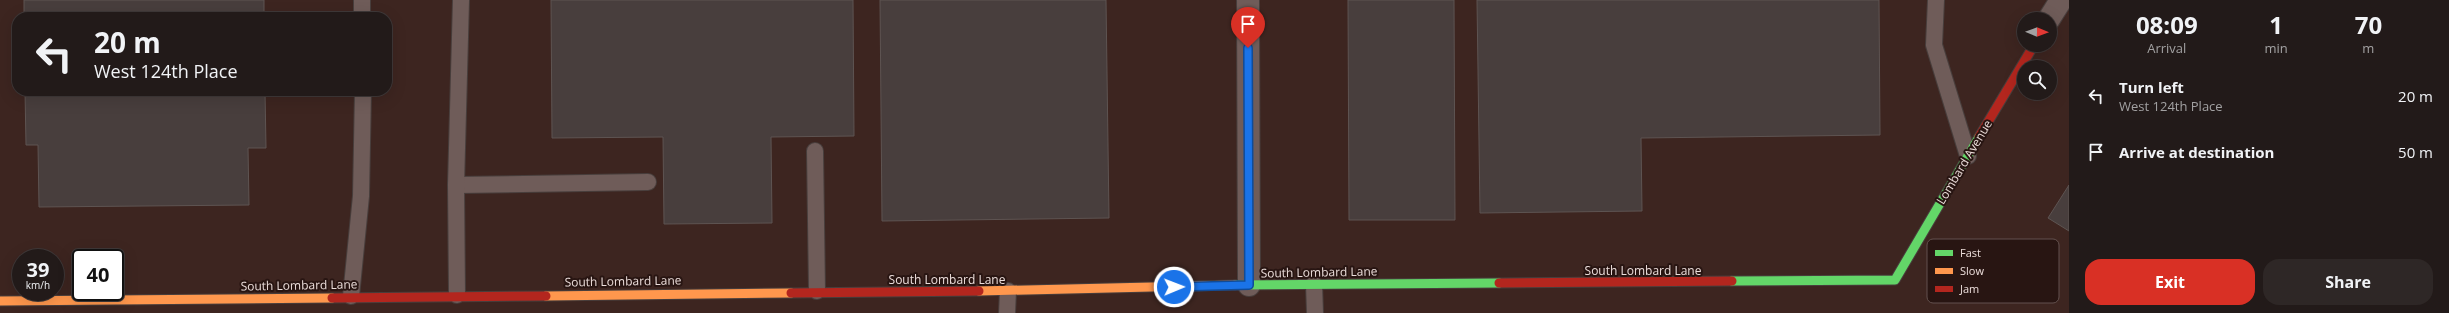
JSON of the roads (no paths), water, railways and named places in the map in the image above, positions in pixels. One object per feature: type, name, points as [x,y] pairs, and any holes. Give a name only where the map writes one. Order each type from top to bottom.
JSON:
[{"type":"street","points":[[1248,0],[1249,285]]},
{"type":"street","points":[[2053,12],[2061,0]]},
{"type":"street","name":"Lombard Avenue","points":[[1895,280],[2030,52]]},
{"type":"street","name":"South Lombard Lane","points":[[0,301],[817,291],[1008,291],[1314,284],[1895,280]]},
{"type":"lane","points":[[362,0],[362,12]]},
{"type":"lane","points":[[457,295],[456,185],[461,0]]},
{"type":"lane","points":[[1936,0],[1934,45],[1968,156]]},
{"type":"lane","points":[[351,296],[362,196],[363,96]]},
{"type":"lane","points":[[815,151],[817,291]]},
{"type":"lane","points":[[456,185],[648,182]]},
{"type":"lane","points":[[1314,284],[1315,313]]},
{"type":"lane","points":[[1007,313],[1008,291]]}]
